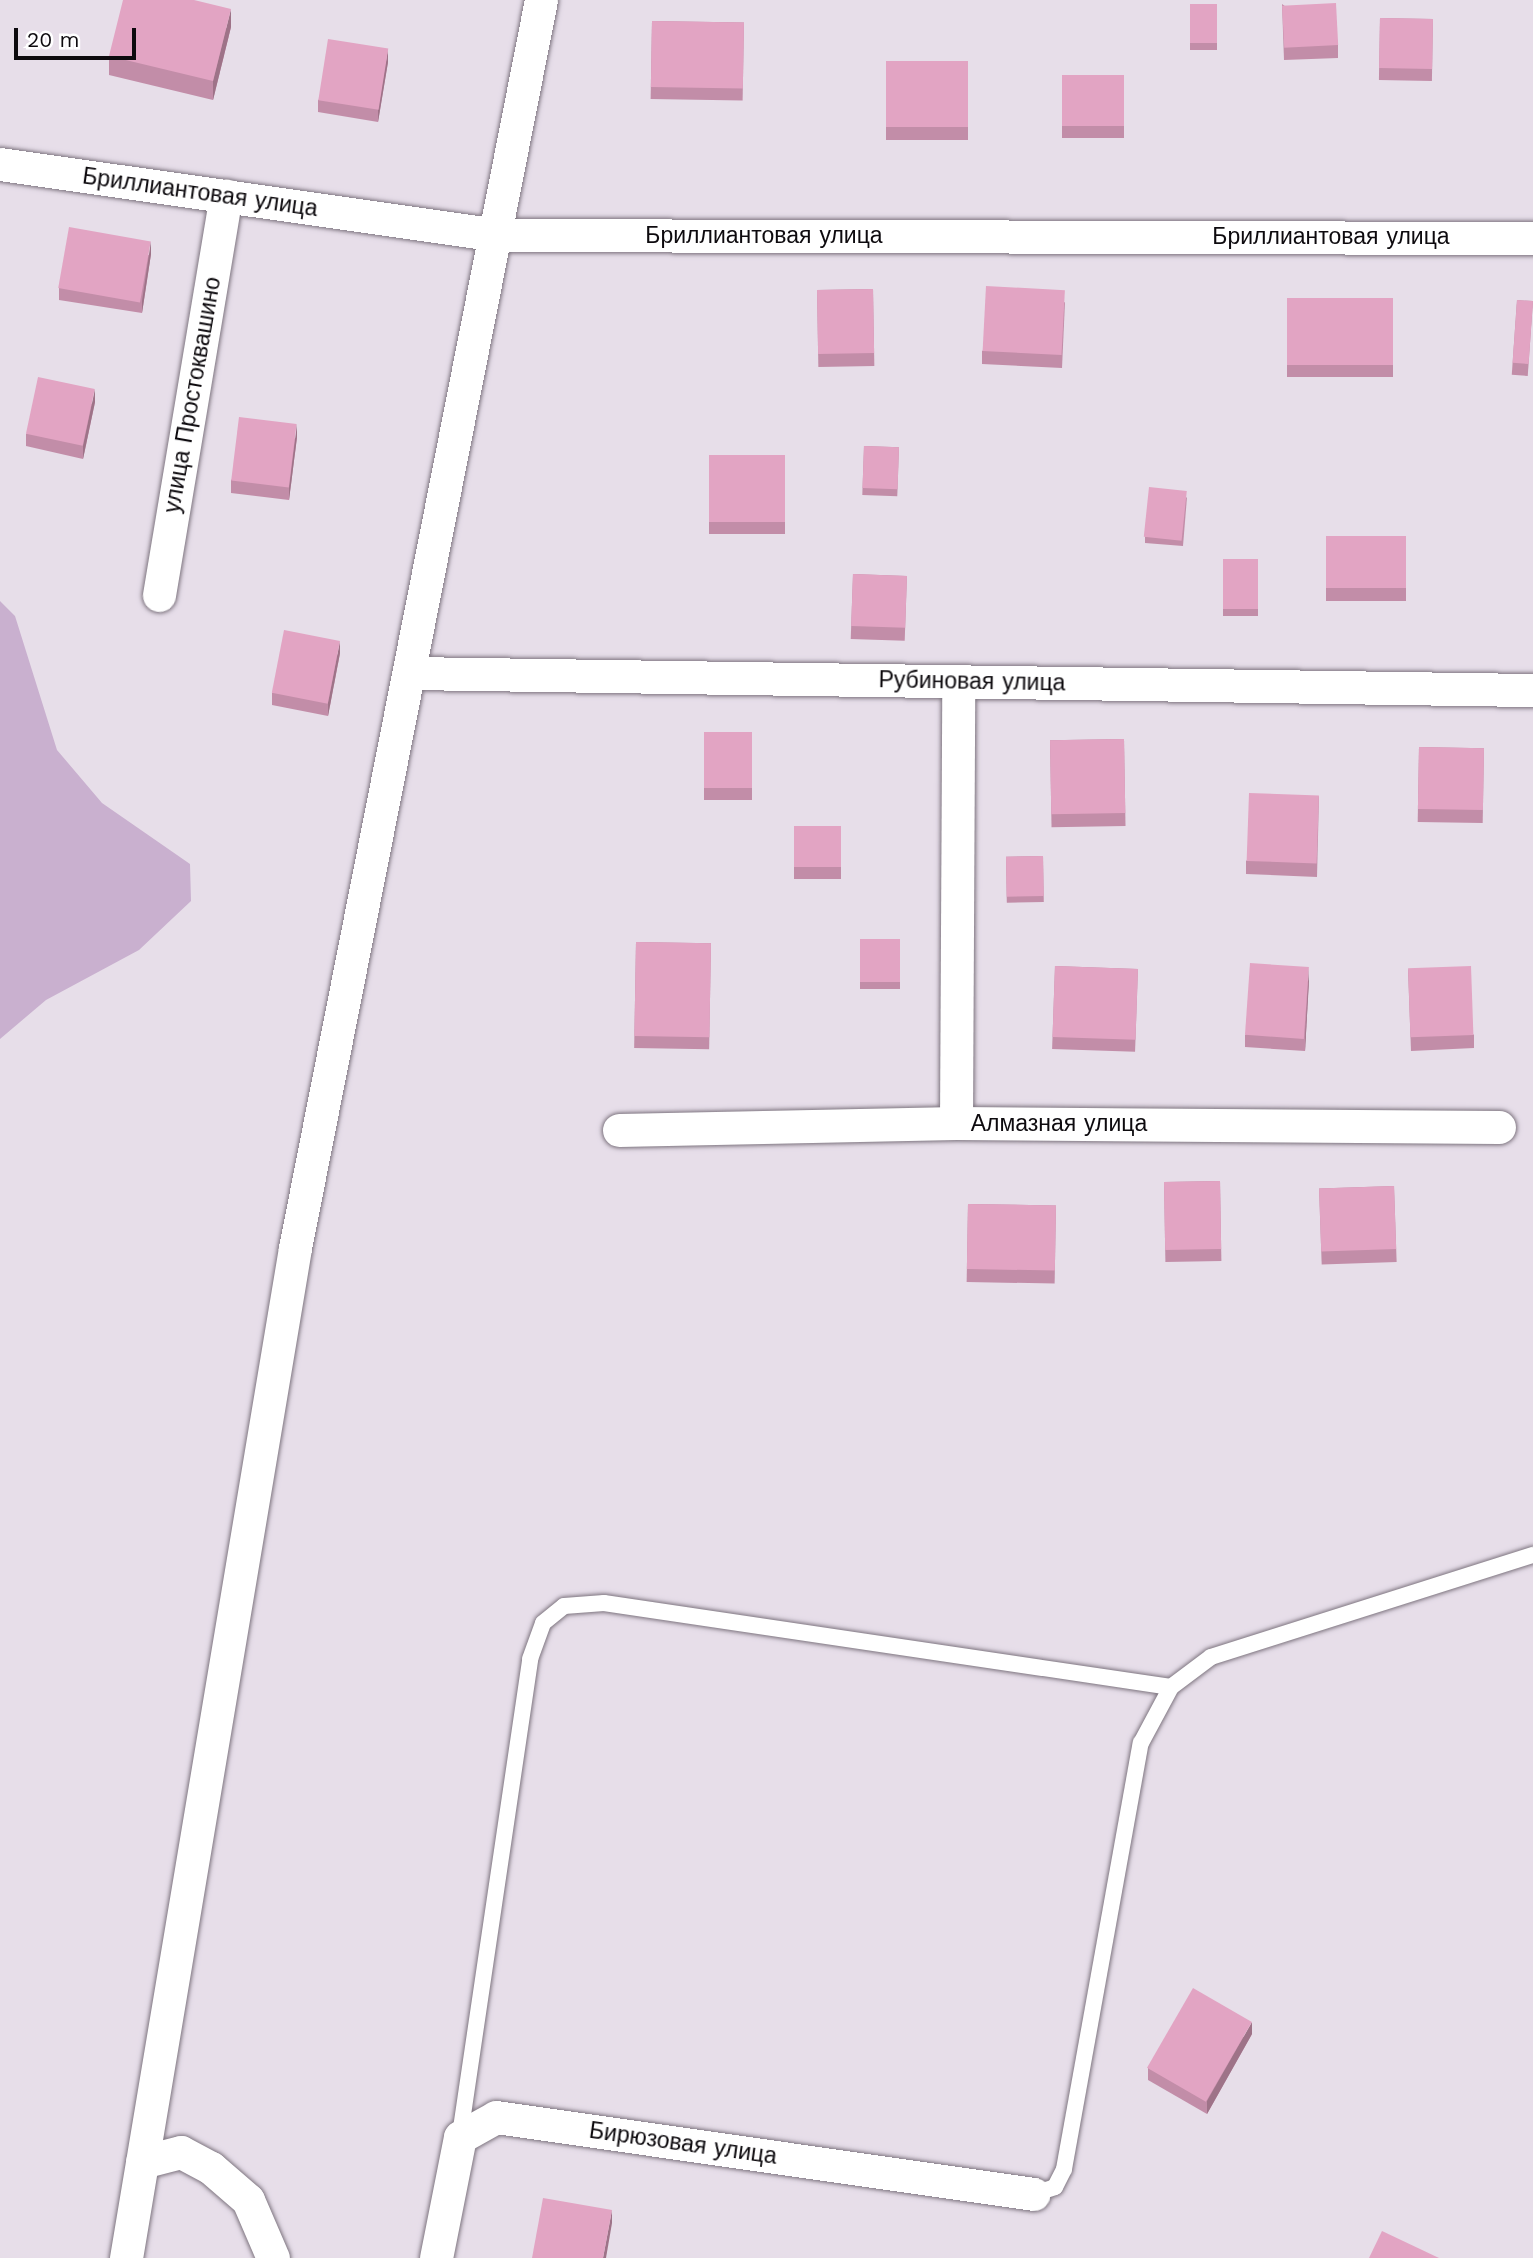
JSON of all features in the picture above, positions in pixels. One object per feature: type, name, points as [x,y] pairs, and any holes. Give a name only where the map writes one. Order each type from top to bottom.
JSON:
[{"type":"street","points":[[125,2258],[295,1248],[498,235],[541,0]]},
{"type":"street","name":"Бриллиантовая улица","points":[[0,164],[498,235],[1533,238]]},
{"type":"street","name":"улица Простоквашино","points":[[159,594],[226,196]]},
{"type":"street","name":"Рубиновая улица","points":[[410,673],[1533,690]]},
{"type":"street","points":[[956,1123],[958,681]]},
{"type":"street","name":"Алмазная улица","points":[[620,1130],[956,1123],[1499,1127]]},
{"type":"street","name":"Бирюзовая улица","points":[[460,2137],[496,2117],[1034,2194]]},
{"type":"street","points":[[436,2258],[460,2137]]},
{"type":"street","points":[[142,2162],[181,2152],[211,2168],[248,2200],[273,2258]]},
{"type":"lane","points":[[1034,2194],[1055,2187],[1064,2169],[1141,1743],[1171,1687],[1210,1657],[1533,1555]]},
{"type":"lane","points":[[460,2137],[530,1659],[543,1622],[564,1606],[604,1603],[1171,1687]]},
{"type":"shaded area","points":[[0,601],[15,616],[57,750],[102,803],[190,864],[191,901],[139,950],[46,1000],[0,1039]]},
{"type":"building","points":[[123,0],[194,0],[231,9],[213,81],[109,56]]},
{"type":"building","points":[[1336,3],[1338,45],[1284,48],[1282,6]]},
{"type":"building","points":[[1190,4],[1217,4],[1217,43],[1190,43]]},
{"type":"building","points":[[1380,18],[1433,19],[1432,69],[1379,68]]},
{"type":"building","points":[[652,21],[744,23],[743,89],[651,87]]},
{"type":"building","points":[[328,39],[388,49],[379,110],[318,100]]},
{"type":"building","points":[[886,61],[968,61],[968,127],[886,127]]},
{"type":"building","points":[[1062,75],[1124,75],[1124,126],[1062,126]]},
{"type":"building","points":[[69,227],[151,241],[140,302],[58,288]]},
{"type":"building","points":[[986,286],[1065,290],[1061,355],[983,351]]},
{"type":"building","points":[[873,289],[874,353],[818,354],[817,290]]},
{"type":"building","points":[[1287,298],[1393,298],[1393,365],[1287,365]]},
{"type":"building","points":[[1517,300],[1533,301],[1529,364],[1513,363]]},
{"type":"building","points":[[38,377],[95,389],[83,446],[26,434]]},
{"type":"building","points":[[239,417],[297,424],[289,488],[231,481]]},
{"type":"building","points":[[864,446],[899,447],[898,489],[863,488]]},
{"type":"building","points":[[709,455],[785,455],[785,522],[709,522]]},
{"type":"building","points":[[1149,487],[1187,491],[1182,541],[1144,537]]},
{"type":"building","points":[[1326,536],[1406,536],[1406,588],[1326,588]]},
{"type":"building","points":[[1223,559],[1258,559],[1258,609],[1223,609]]},
{"type":"building","points":[[853,574],[907,576],[905,628],[851,626]]},
{"type":"building","points":[[284,630],[340,641],[328,704],[272,693]]},
{"type":"building","points":[[704,732],[752,732],[752,788],[704,788]]},
{"type":"building","points":[[1124,739],[1125,813],[1051,814],[1050,740]]},
{"type":"building","points":[[1419,747],[1484,748],[1483,810],[1418,809]]},
{"type":"building","points":[[1249,793],[1319,795],[1317,863],[1247,861]]},
{"type":"building","points":[[794,826],[841,826],[841,867],[794,867]]},
{"type":"building","points":[[1043,856],[1044,896],[1007,897],[1006,857]]},
{"type":"building","points":[[860,939],[900,939],[900,982],[860,982]]},
{"type":"building","points":[[636,942],[711,943],[709,1037],[634,1036]]},
{"type":"building","points":[[1250,963],[1309,967],[1304,1039],[1245,1035]]},
{"type":"building","points":[[1055,966],[1138,969],[1135,1040],[1053,1037]]},
{"type":"building","points":[[1471,966],[1473,1035],[1410,1037],[1408,968]]},
{"type":"building","points":[[1220,1181],[1221,1249],[1165,1250],[1164,1182]]},
{"type":"building","points":[[1394,1186],[1396,1249],[1321,1252],[1319,1189]]},
{"type":"building","points":[[968,1204],[1056,1206],[1055,1271],[967,1269]]},
{"type":"building","points":[[1193,1988],[1252,2022],[1206,2102],[1147,2068]]},
{"type":"building","points":[[543,2198],[612,2210],[603,2258],[532,2258]]},
{"type":"building","points":[[1382,2231],[1439,2258],[1369,2258]]}]
